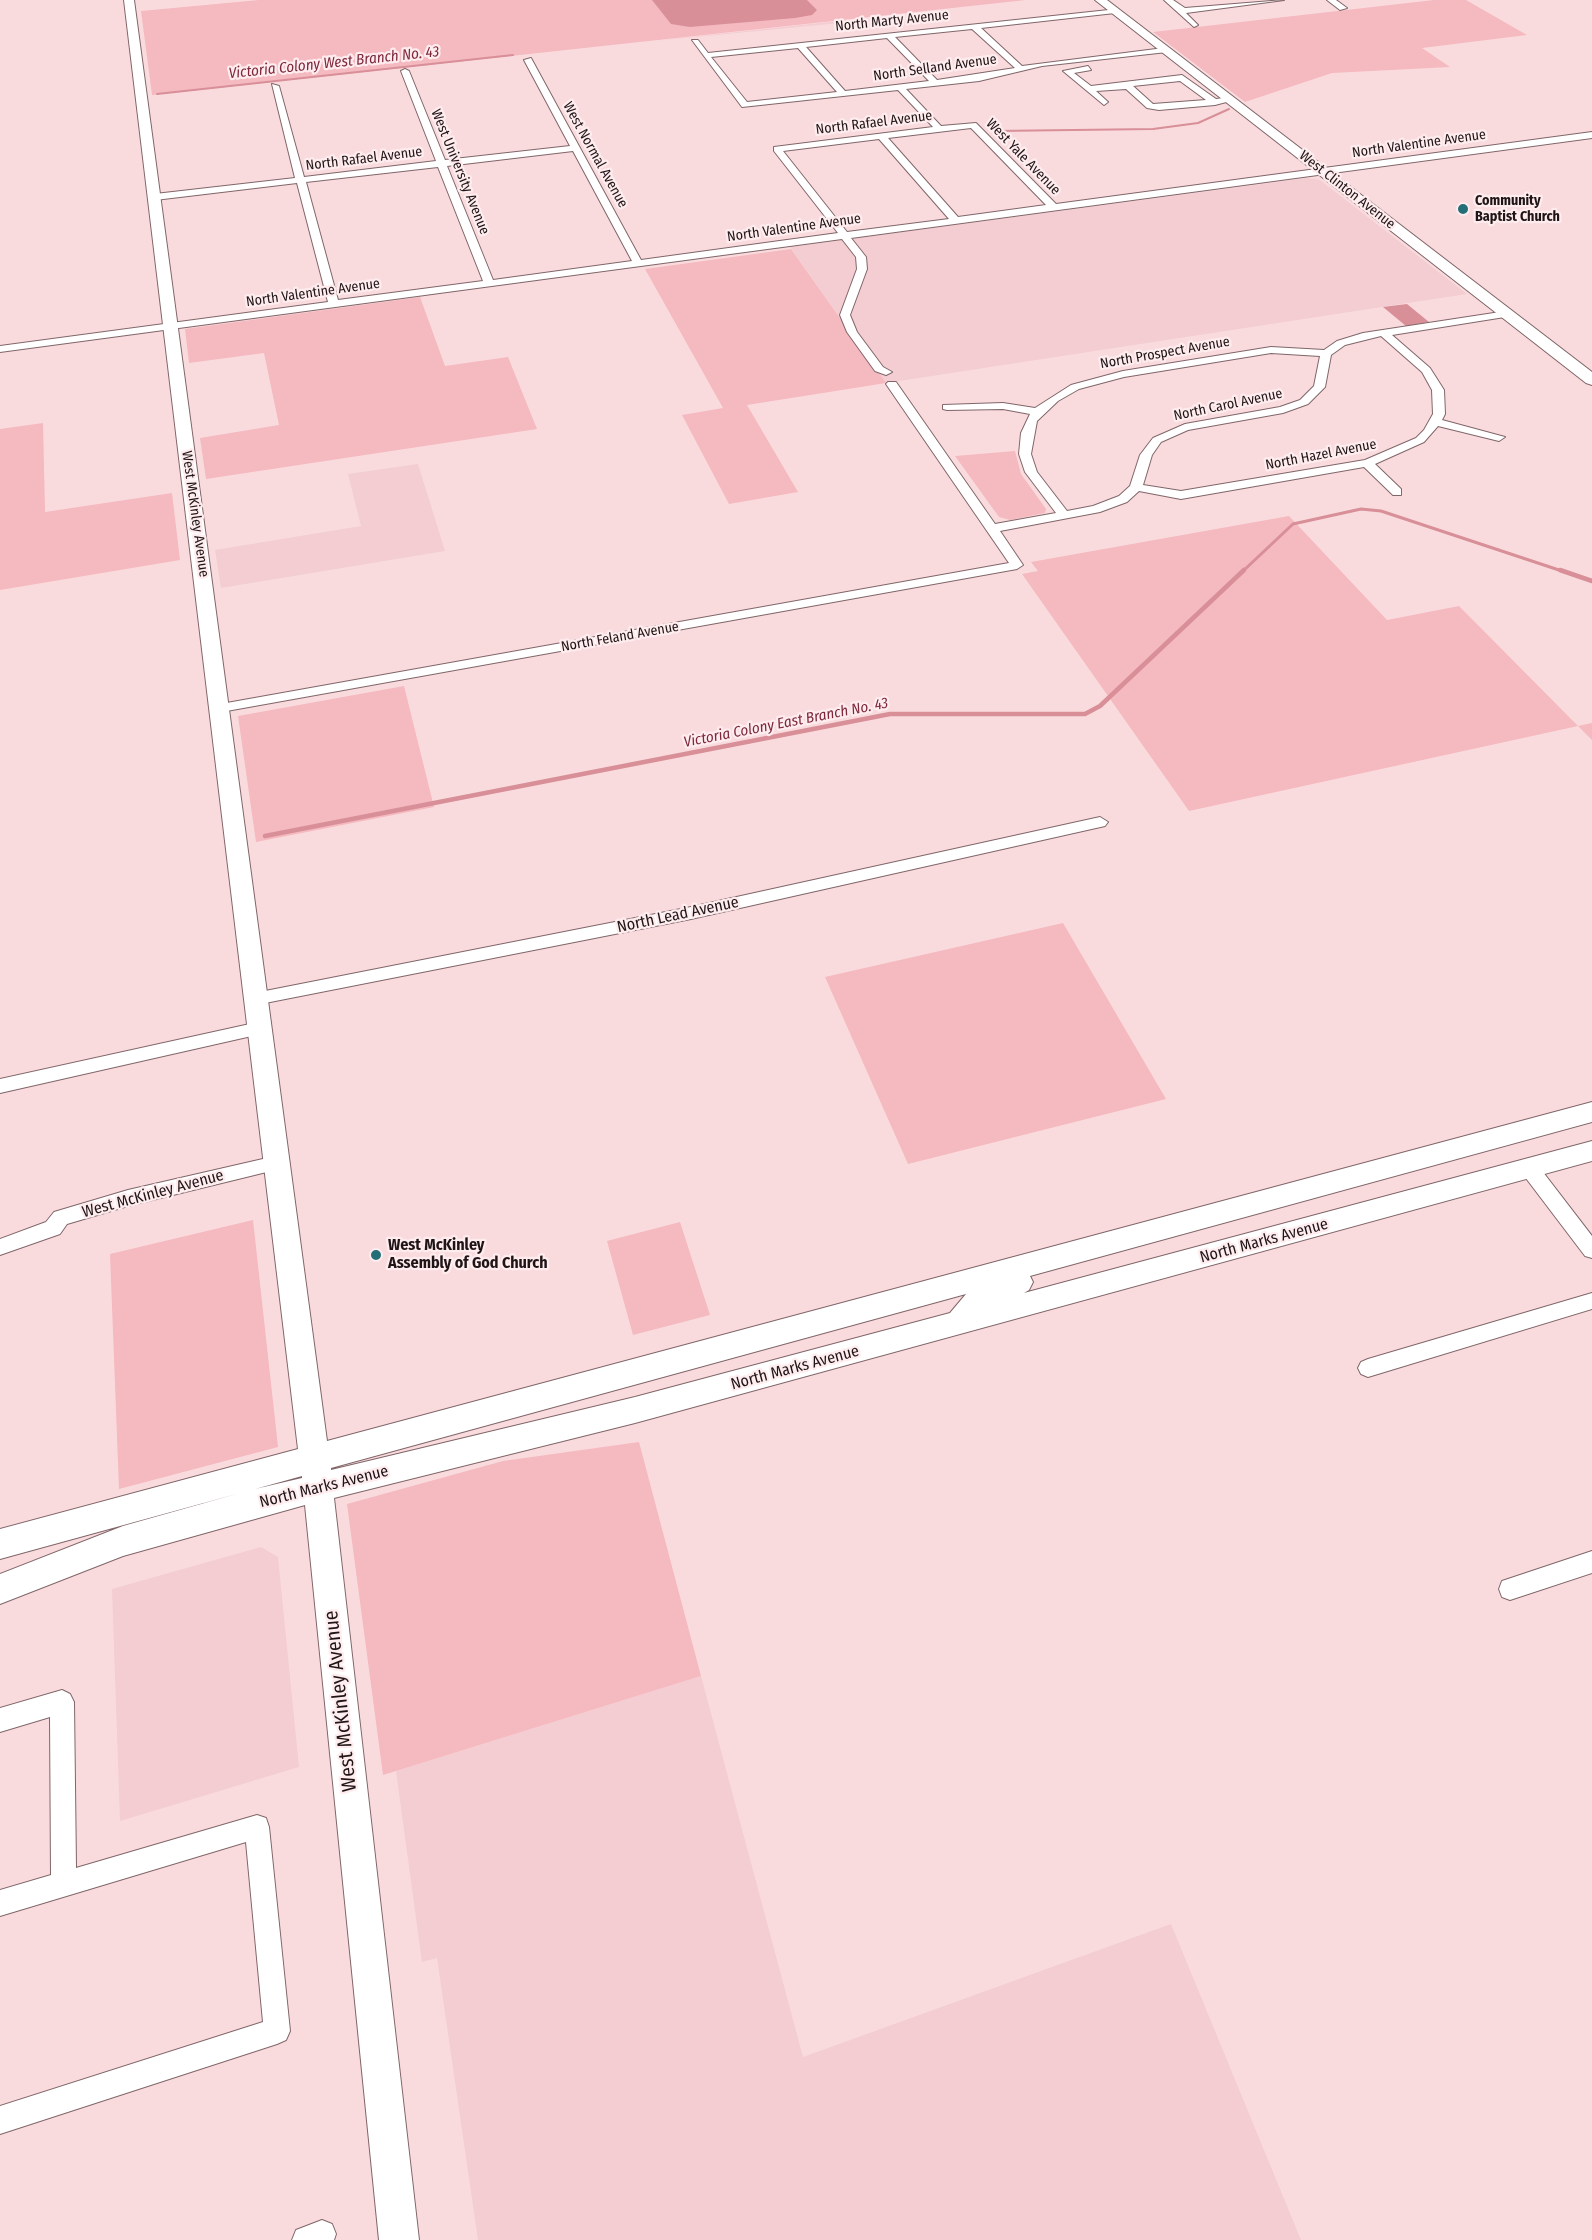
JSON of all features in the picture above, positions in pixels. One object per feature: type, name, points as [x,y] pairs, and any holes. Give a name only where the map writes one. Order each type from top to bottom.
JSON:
[{"type":"main road","name":"West McKinley Avenue","points":[[129,0],[317,1473],[399,2240]]},
{"type":"main road","name":"West Clinton Avenue","points":[[1100,0],[1592,380]]},
{"type":"main road","name":"North Marks Avenue","points":[[0,1589],[149,1532],[317,1473],[1122,1240],[1592,1112]]},
{"type":"main road","name":"North Marks Avenue","points":[[0,1544],[317,1473],[635,1410],[1592,1151]]},
{"type":"main road","points":[[1436,1154],[1460,1188]]},
{"type":"main road","points":[[963,1323],[963,1314],[968,1307],[986,1296],[1122,1240]]},
{"type":"street","points":[[1168,0],[1184,11],[1280,0]]},
{"type":"street","points":[[1331,0],[1343,8]]},
{"type":"street","name":"North Marty Avenue","points":[[708,55],[1114,11]]},
{"type":"street","points":[[1184,11],[1182,15],[1194,25]]},
{"type":"street","points":[[974,26],[1021,69]]},
{"type":"street","points":[[888,36],[935,83]]},
{"type":"street","points":[[695,42],[708,55]]},
{"type":"street","points":[[800,45],[843,94]]},
{"type":"street","points":[[1104,102],[1067,71],[1169,54]]},
{"type":"street","name":"North Selland Avenue","points":[[708,55],[745,105],[979,78],[1042,64],[1169,54]]},
{"type":"street","name":"West Normal Avenue","points":[[528,60],[638,263]]},
{"type":"street","name":"West University Avenue","points":[[405,71],[489,283]]},
{"type":"street","points":[[1089,89],[1182,78],[1215,102]]},
{"type":"street","points":[[1123,85],[1128,86],[1150,106],[1230,100]]},
{"type":"street","points":[[275,86],[334,304]]},
{"type":"street","points":[[900,87],[939,129]]},
{"type":"street","name":"North Rafael Avenue","points":[[844,235],[777,149],[974,125]]},
{"type":"street","name":"West Yale Avenue","points":[[974,125],[1054,208]]},
{"type":"street","name":"North Valentine Avenue","points":[[0,349],[1592,135]]},
{"type":"street","points":[[881,136],[955,220]]},
{"type":"street","name":"North Rafael Avenue","points":[[155,197],[575,148]]},
{"type":"street","points":[[844,235],[861,257],[862,269],[845,315],[852,332],[879,369],[889,378],[993,528],[1110,506],[1123,499],[1136,487]]},
{"type":"street","points":[[1326,354],[1351,339],[1506,314]]},
{"type":"street","points":[[1384,333],[1434,380],[1440,398],[1436,422],[1499,436]]},
{"type":"street","name":"North Prospect Avenue","points":[[1037,412],[1075,387],[1123,374],[1271,350],[1301,350],[1326,354]]},
{"type":"street","name":"North Carol Avenue","points":[[1136,487],[1150,447],[1165,434],[1199,423],[1283,410],[1311,398],[1319,387],[1326,354]]},
{"type":"street","points":[[947,407],[1003,406],[1037,412],[1027,433],[1027,461],[1037,482],[1064,515]]},
{"type":"street","name":"North Hazel Avenue","points":[[1136,487],[1181,495],[1367,463],[1405,449],[1420,440],[1436,422]]},
{"type":"street","points":[[1367,463],[1396,492]]},
{"type":"street","name":"North Feland Avenue","points":[[221,708],[1018,564],[993,528]]},
{"type":"street","name":"North Lead Avenue","points":[[255,999],[691,913],[942,860],[1100,822]]},
{"type":"street","points":[[0,1086],[259,1028]]},
{"type":"street","name":"West McKinley Avenue","points":[[0,1247],[53,1228],[62,1218],[128,1198],[276,1162]]},
{"type":"street","points":[[1529,1168],[1592,1250]]},
{"type":"street","points":[[1368,1368],[1592,1301]]},
{"type":"street","points":[[1510,1589],[1592,1562]]},
{"type":"street","points":[[0,1720],[62,1702],[64,1883]]},
{"type":"street","points":[[0,1903],[257,1827],[277,2031],[0,2120]]},
{"type":"shaded area","points":[[259,0],[1026,0],[152,95],[141,11]]},
{"type":"shaded area","points":[[652,0],[807,0],[817,10],[812,15],[795,18],[690,27],[671,24]]},
{"type":"shaded area","points":[[1434,0],[1466,0],[1527,35],[1422,48],[1450,67],[1332,73],[1245,102],[1153,32]]},
{"type":"shaded area","points":[[856,19],[850,22],[645,42]]},
{"type":"shaded area","points":[[1307,178],[1320,180],[1467,294],[886,383],[790,247]]},
{"type":"shaded area","points":[[791,249],[886,383],[747,405],[798,492],[729,504],[682,415],[723,408],[645,269]]},
{"type":"shaded area","points":[[420,297],[445,366],[508,357],[537,429],[206,479],[200,438],[279,425],[264,353],[189,363],[185,329]]},
{"type":"shaded area","points":[[1407,304],[1429,322],[1406,326],[1383,307]]},
{"type":"shaded area","points":[[43,423],[45,512],[172,493],[180,560],[0,590],[0,429]]},
{"type":"shaded area","points":[[1015,451],[1021,474],[1046,509],[1045,513],[1010,520],[999,517],[955,456]]},
{"type":"shaded area","points":[[418,464],[445,551],[221,588],[215,550],[361,526],[348,474]]},
{"type":"shaded area","points":[[1289,516],[1387,620],[1459,606],[1578,726],[1189,811],[1022,574],[1038,571],[1031,562]]},
{"type":"shaded area","points":[[404,686],[434,807],[256,842],[238,716]]},
{"type":"shaded area","points":[[1592,723],[1592,740],[1578,726]]},
{"type":"shaded area","points":[[1063,923],[1166,1099],[908,1164],[825,977]]},
{"type":"shaded area","points":[[253,1220],[278,1447],[119,1489],[110,1254]]},
{"type":"shaded area","points":[[680,1222],[710,1315],[633,1335],[607,1241]]},
{"type":"shaded area","points":[[639,1442],[701,1676],[383,1775],[347,1504],[503,1461]]},
{"type":"shaded area","points":[[261,1547],[278,1557],[299,1767],[120,1821],[112,1589]]},
{"type":"shaded area","points":[[701,1676],[803,2057],[1171,1924],[1301,2240],[478,2240],[437,1958],[422,1962],[396,1771]]},
{"type":"waterway","name":"Victoria Colony West Branch No. 43","points":[[157,94],[513,55]]},
{"type":"waterway","name":"Victoria Colony West Branch No. 43","points":[[994,131],[1153,129],[1198,123],[1229,109]]},
{"type":"waterway","name":"Victoria Colony East Branch No. 43","points":[[1242,572],[1293,524],[1361,509],[1381,511],[1565,572]]},
{"type":"waterway","name":"Victoria Colony East Branch No. 43","points":[[265,836],[890,714],[1085,714],[1100,706],[1244,570]]},
{"type":"waterway","name":"Victoria Colony East Branch No. 43","points":[[1560,570],[1592,581]]},
{"type":"place","name":"Community Baptist Church","points":[[1463,209]]},
{"type":"place","name":"West McKinley Assembly of God Church","points":[[376,1255]]}]
